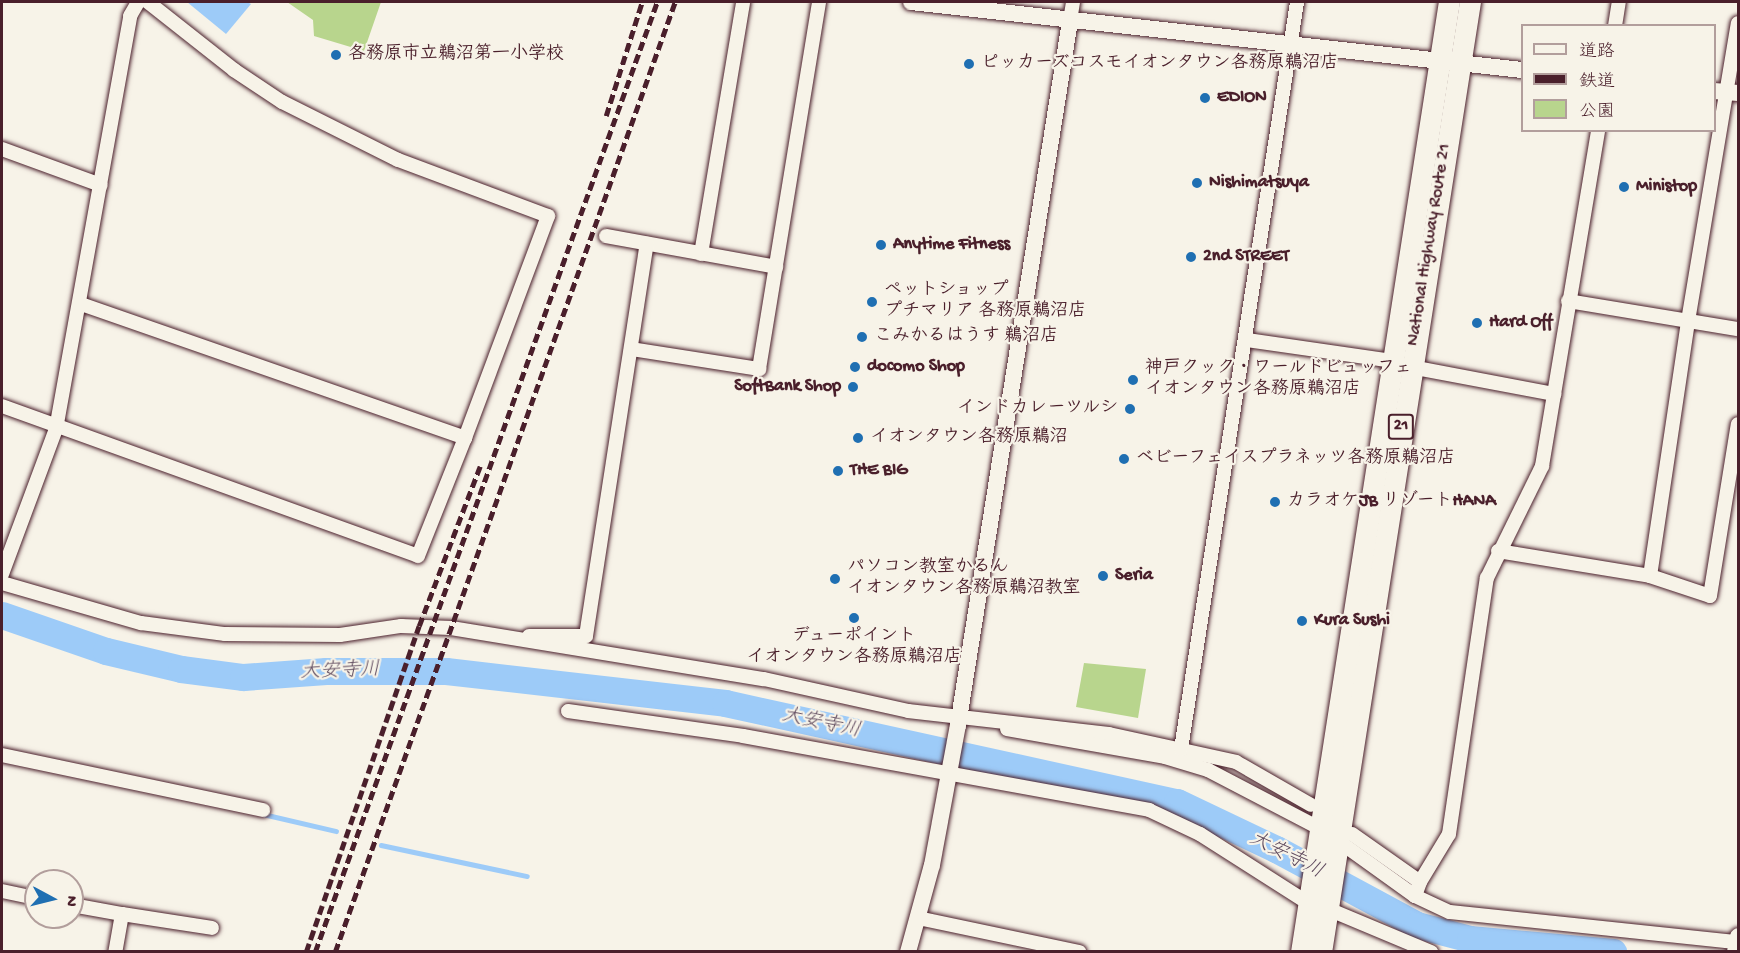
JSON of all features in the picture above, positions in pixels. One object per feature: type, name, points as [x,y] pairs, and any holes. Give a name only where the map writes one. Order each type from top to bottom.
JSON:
[{"type":"highway","name":"National Highway Route 21","points":[[1321,951],[1320,906],[1449,63],[1449,2]]},
{"type":"highway","name":"National Highway Route 21","points":[[1449,63],[1470,2]]},
{"type":"highway","name":"National Highway Route 21","points":[[1301,951],[1320,906]]},
{"type":"highway","points":[[1320,906],[1330,951]]},
{"type":"street","points":[[2,574],[56,429],[81,304],[130,16],[138,2]]},
{"type":"street","points":[[2,406],[56,429],[418,556],[548,216],[398,160],[282,102],[234,70],[148,2]]},
{"type":"street","points":[[701,254],[743,2]]},
{"type":"street","points":[[631,349],[759,369],[819,2]]},
{"type":"street","points":[[911,2],[1521,70]]},
{"type":"street","points":[[908,951],[918,918],[959,720],[1073,2]]},
{"type":"street","points":[[1181,749],[1297,2]]},
{"type":"street","points":[[1615,24],[1619,2]]},
{"type":"street","points":[[1650,576],[1688,321],[1738,23]]},
{"type":"street","points":[[1416,896],[1420,882],[1449,834],[1486,578],[1498,551],[1536,484],[1554,394],[1598,132]]},
{"type":"street","points":[[2,149],[101,185]]},
{"type":"street","points":[[606,236],[776,267]]},
{"type":"street","points":[[516,640],[531,635],[586,636],[647,244]]},
{"type":"street","points":[[1568,301],[1738,329]]},
{"type":"street","points":[[81,304],[465,438]]},
{"type":"street","points":[[1246,340],[1402,364],[1554,394]]},
{"type":"street","points":[[1498,551],[1650,576],[1710,596],[1738,424]]},
{"type":"street","points":[[2,583],[122,619],[225,634],[340,635],[418,626],[764,679],[959,720],[989,719],[1055,725],[1236,762],[1311,805]]},
{"type":"street","points":[[568,711],[950,771],[1149,810],[1200,834],[1320,906],[1431,951]]},
{"type":"street","points":[[989,719],[1002,728],[1165,757],[1208,770],[1332,839],[1420,882]]},
{"type":"street","points":[[2,755],[263,810]]},
{"type":"street","points":[[1332,839],[1416,896],[1450,912],[1737,944]]},
{"type":"street","points":[[2,891],[24,896]]},
{"type":"street","points":[[84,907],[212,928]]},
{"type":"street","points":[[115,951],[122,914]]},
{"type":"street","points":[[918,918],[1079,951]]},
{"type":"green space","points":[[287,2],[381,2],[364,51],[314,36],[313,20]]},
{"type":"green space","points":[[1084,663],[1146,669],[1138,718],[1076,707]]},
{"type":"water","points":[[187,2],[247,2],[251,4],[226,34]]},
{"type":"waterway","name":"大安寺川","points":[[2,615],[106,651],[181,669],[243,677],[326,671],[446,671],[725,703],[1177,802],[1276,849],[1417,925],[1470,939],[1613,952]]},
{"type":"waterway","points":[[263,814],[336,831]]},
{"type":"waterway","points":[[381,845],[527,876]]},
{"type":"railway","points":[[606,116],[642,2]]},
{"type":"railway","points":[[315,952],[657,2]]},
{"type":"railway","points":[[335,952],[675,2]]},
{"type":"railway","points":[[306,952],[419,626],[480,466]]},
{"type":"place","name":"各務原市立鵜沼第一小学校","points":[[336,55]]},
{"type":"place","name":"ピッカーズコスモイオンタウン各務原鵜沼店","points":[[969,64]]},
{"type":"place","name":"EDION","points":[[1205,98]]},
{"type":"place","name":"Nishimatsuya","points":[[1197,183]]},
{"type":"place","name":"Ministop","points":[[1624,187]]},
{"type":"place","name":"Anytime Fitness","points":[[881,245]]},
{"type":"place","name":"2nd STREET","points":[[1191,257]]},
{"type":"place","name":"ペットショップ プチマリア 各務原鵜沼店","points":[[872,302]]},
{"type":"place","name":"Hard Off","points":[[1477,323]]},
{"type":"place","name":"こみかるはうす 鵜沼店","points":[[862,337]]},
{"type":"place","name":"docomo Shop","points":[[855,367]]},
{"type":"place","name":"神戸クック・ワールドビュッフェ イオンタウン各務原鵜沼店","points":[[1133,380]]},
{"type":"place","name":"SoftBank Shop","points":[[853,387]]},
{"type":"place","name":"インドカレーツルシ","points":[[1130,409]]},
{"type":"place","name":"イオンタウン各務原鵜沼","points":[[858,438]]},
{"type":"place","name":"ベビーフェイスプラネッツ各務原鵜沼店","points":[[1124,459]]},
{"type":"place","name":"THE BIG","points":[[838,471]]},
{"type":"place","name":"カラオケJB リゾートHANA","points":[[1275,502]]},
{"type":"place","name":"Seria","points":[[1103,576]]},
{"type":"place","name":"パソコン教室かるん イオンタウン各務原鵜沼教室","points":[[835,579]]},
{"type":"place","name":"デューポイント イオンタウン各務原鵜沼店","points":[[854,618]]},
{"type":"place","name":"Kura Sushi","points":[[1302,621]]}]
